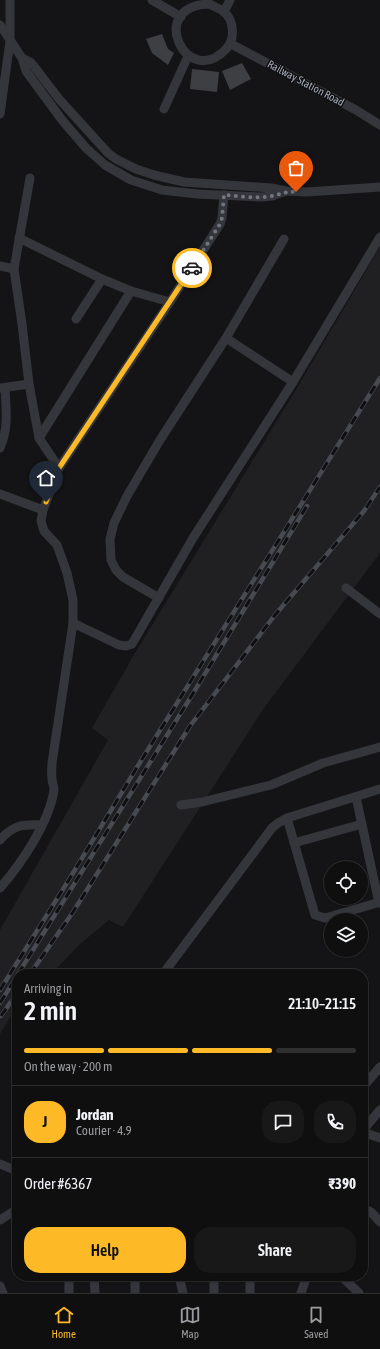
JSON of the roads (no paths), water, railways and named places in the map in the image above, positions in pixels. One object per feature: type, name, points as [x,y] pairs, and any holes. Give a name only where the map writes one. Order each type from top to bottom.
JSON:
[{"type":"street","points":[[0,114],[10,41],[10,0]]},
{"type":"street","points":[[152,0],[180,16]]},
{"type":"street","points":[[224,12],[230,0]]},
{"type":"street","points":[[216,3],[224,12],[232,27],[231,44],[220,56],[210,60],[199,60],[188,56],[180,48],[176,38],[176,27],[180,16],[188,9],[198,4],[216,3]]},
{"type":"street","points":[[0,25],[22,58],[26,71],[62,120],[86,148],[105,165],[131,180],[162,190],[262,197],[272,196],[286,191]]},
{"type":"street","name":"Railway Station Road","points":[[231,44],[356,110],[380,125]]},
{"type":"street","points":[[164,109],[188,56]]},
{"type":"street","points":[[22,58],[33,65],[59,99],[108,153],[116,159],[154,176],[184,182],[272,188],[286,191],[307,192],[380,187]]},
{"type":"street","points":[[30,178],[14,269],[29,384],[39,438],[59,468]]},
{"type":"street","points":[[0,888],[14,872],[34,842],[52,801],[52,763],[73,624],[73,600],[67,573],[57,545],[44,531],[41,521],[43,510],[59,468],[170,302],[220,224],[224,195]]},
{"type":"street","points":[[73,624],[119,645],[126,646],[132,644],[193,538],[293,382],[380,237]]},
{"type":"street","points":[[19,238],[102,279],[131,291],[170,302]]},
{"type":"street","points":[[159,598],[123,577],[116,570],[111,560],[110,539],[114,523],[127,496],[160,440],[226,338],[284,239]]},
{"type":"street","points":[[0,266],[14,269]]},
{"type":"street","points":[[76,320],[102,279]]},
{"type":"street","points":[[39,438],[131,291]]},
{"type":"street","points":[[226,338],[293,382]]},
{"type":"street","points":[[0,448],[5,436],[7,420],[2,388],[29,384]]},
{"type":"street","points":[[0,494],[43,510]]},
{"type":"street","points":[[346,588],[380,614]]},
{"type":"street","points":[[181,805],[202,802],[271,785],[323,764],[380,747]]},
{"type":"street","points":[[167,969],[272,828],[287,818],[380,789]]},
{"type":"street","points":[[287,818],[315,915],[325,918],[380,902],[356,797]]},
{"type":"street","points":[[0,840],[14,828],[23,824],[42,825]]},
{"type":"street","points":[[294,843],[362,824]]},
{"type":"street","points":[[368,1081],[380,1067]]},
{"type":"street","points":[[368,1125],[380,1110]]},
{"type":"street","points":[[368,1133],[380,1138]]},
{"type":"street","points":[[0,1164],[12,1169]]},
{"type":"street","points":[[368,1211],[380,1222]]},
{"type":"street","points":[[0,1220],[12,1212]]},
{"type":"street","points":[[68,1281],[69,1293]]},
{"type":"street","points":[[94,1281],[94,1293]]},
{"type":"street","points":[[135,1281],[135,1293]]},
{"type":"street","points":[[180,1281],[183,1293]]},
{"type":"street","points":[[214,1281],[214,1293]]},
{"type":"street","points":[[250,1281],[250,1293]]},
{"type":"street","points":[[302,1293],[306,1281]]},
{"type":"street","points":[[346,1281],[359,1293]]},
{"type":"street","points":[[346,1293],[349,1284]]},
{"type":"street","points":[[0,1286],[3,1293]]},
{"type":"railway","points":[[13,969],[380,378]]},
{"type":"railway","points":[[33,969],[73,912],[190,726],[275,615],[364,511],[380,487]]},
{"type":"railway","points":[[21,969],[189,700],[307,506]]},
{"type":"railway","points":[[0,990],[12,971]]},
{"type":"railway","points":[[0,1003],[12,984]]},
{"type":"railway","points":[[1,1016],[12,1000]]}]
